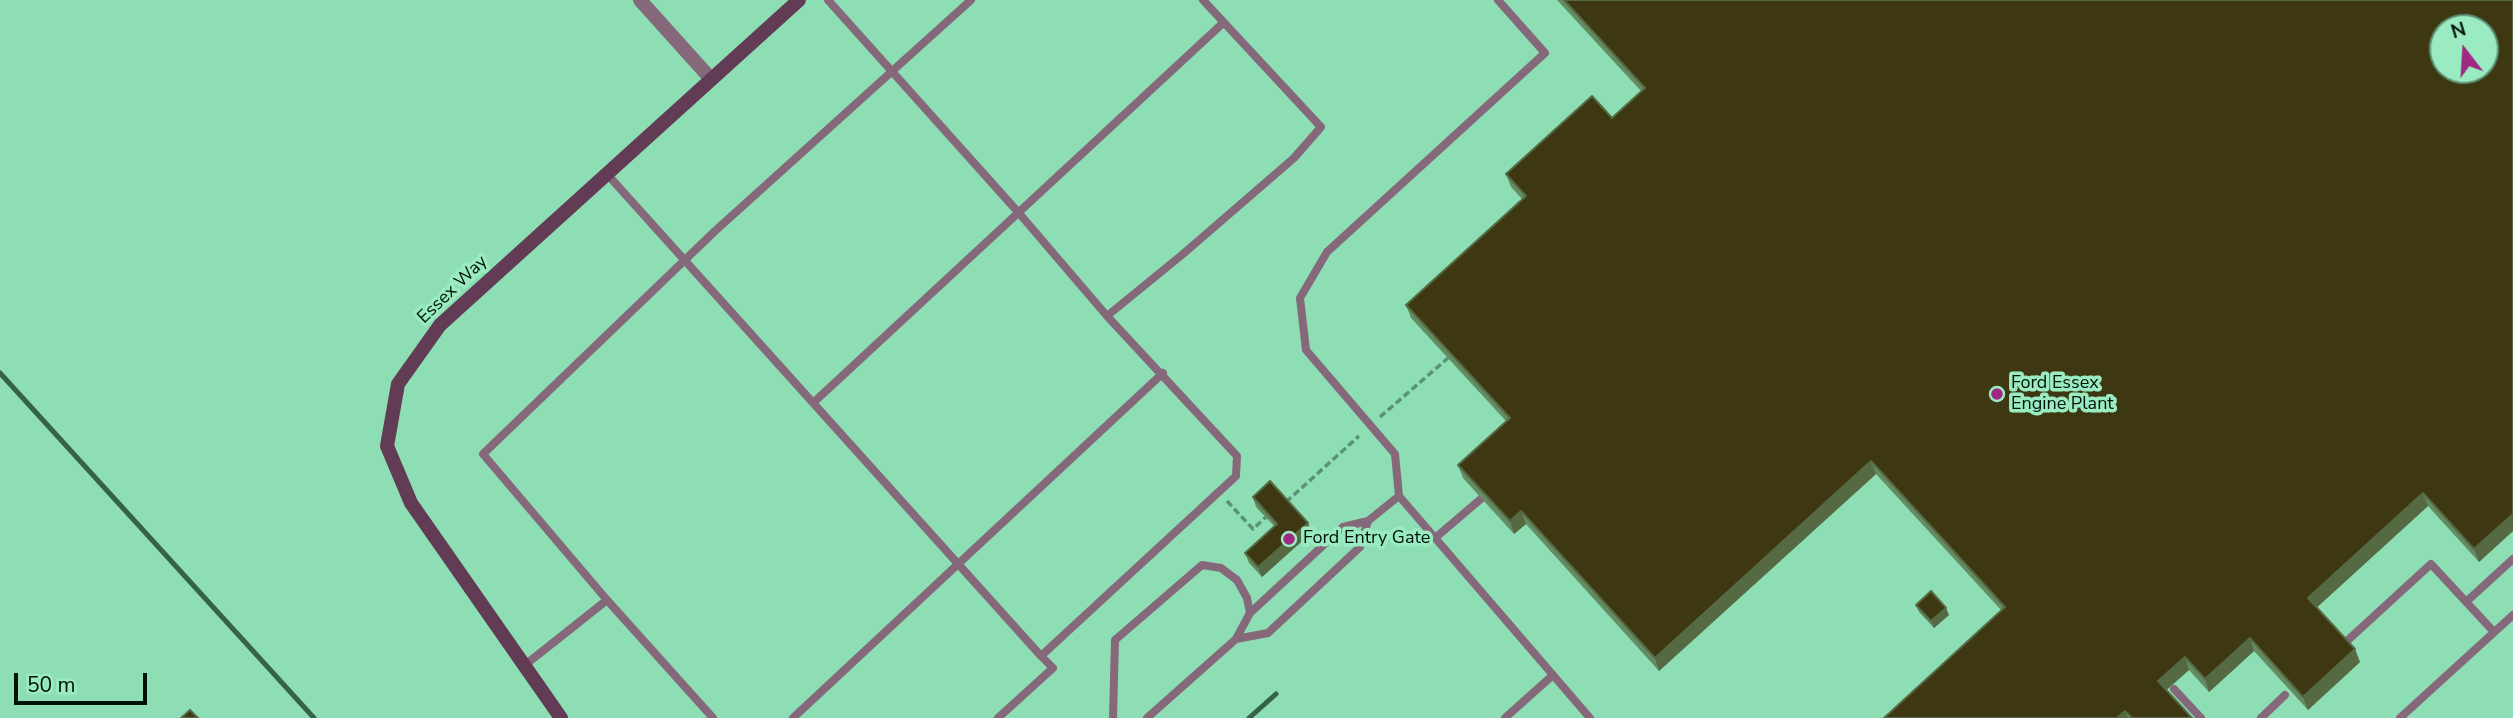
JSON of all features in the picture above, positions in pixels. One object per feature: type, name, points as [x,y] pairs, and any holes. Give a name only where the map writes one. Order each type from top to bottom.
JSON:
[{"type":"street","points":[[640,0],[712,79]]},
{"type":"street","name":"Essex Way","points":[[561,718],[411,503],[387,446],[398,384],[440,325],[799,0]]},
{"type":"lane","points":[[828,0],[1018,212],[1107,316],[1163,373],[1237,456],[1236,476],[1041,656]]},
{"type":"lane","points":[[713,718],[607,600],[483,454],[684,261],[971,0]]},
{"type":"lane","points":[[1107,316],[1294,158],[1321,127],[1203,0]]},
{"type":"lane","points":[[1498,0],[1545,53],[1327,252],[1300,298],[1306,350],[1395,454],[1399,496],[1590,718]]},
{"type":"lane","points":[[813,403],[1223,23]]},
{"type":"lane","points":[[607,174],[1053,668],[998,718]]},
{"type":"lane","points":[[793,718],[1163,373]]},
{"type":"lane","points":[[1147,718],[1236,639],[1250,613],[1343,527],[1368,522],[1399,496]]},
{"type":"lane","points":[[1435,538],[1482,498]]},
{"type":"lane","points":[[1236,639],[1268,632],[1360,547],[1368,522]]},
{"type":"lane","points":[[2466,602],[2513,559]]},
{"type":"lane","points":[[2348,639],[2431,564],[2494,632]]},
{"type":"lane","points":[[1113,718],[1115,640],[1202,565],[1221,568],[1237,580],[1247,598],[1250,613]]},
{"type":"lane","points":[[524,665],[607,600]]},
{"type":"lane","points":[[2400,718],[2513,615]]},
{"type":"lane","points":[[1505,718],[1553,675]]},
{"type":"lane","points":[[2174,689],[2201,718]]},
{"type":"lane","points":[[2260,718],[2286,695]]},
{"type":"path","points":[[1380,417],[1448,358]]},
{"type":"path","points":[[1284,503],[1359,436]]},
{"type":"path","points":[[1219,492],[1252,529],[1266,517]]},
{"type":"building","name":"Ford Essex Engine Plant","points":[[1564,0],[2513,0],[2513,514],[2474,549],[2423,493],[2308,598],[2355,649],[2303,697],[2250,638],[2205,679],[2185,657],[2158,681],[2192,718],[2132,718],[2125,711],[2117,718],[1884,718],[2005,607],[1871,461],[1655,658],[1521,511],[1510,521],[1458,465],[1510,418],[1406,305],[1526,196],[1506,174],[1592,96],[1612,118],[1645,88]]},
{"type":"building","name":"Ford Entry Gate","points":[[1270,481],[1308,523],[1258,567],[1245,553],[1277,524],[1253,497]]},
{"type":"building","points":[[1931,591],[1946,608],[1931,621],[1916,605]]},
{"type":"building","points":[[190,710],[198,718],[181,718]]},
{"type":"railway","points":[[0,373],[314,718]]},
{"type":"railway","points":[[1249,718],[1276,694]]},
{"type":"place","name":"Ford Essex Engine Plant","points":[[1997,394]]},
{"type":"place","name":"Ford Entry Gate","points":[[1289,539]]}]
